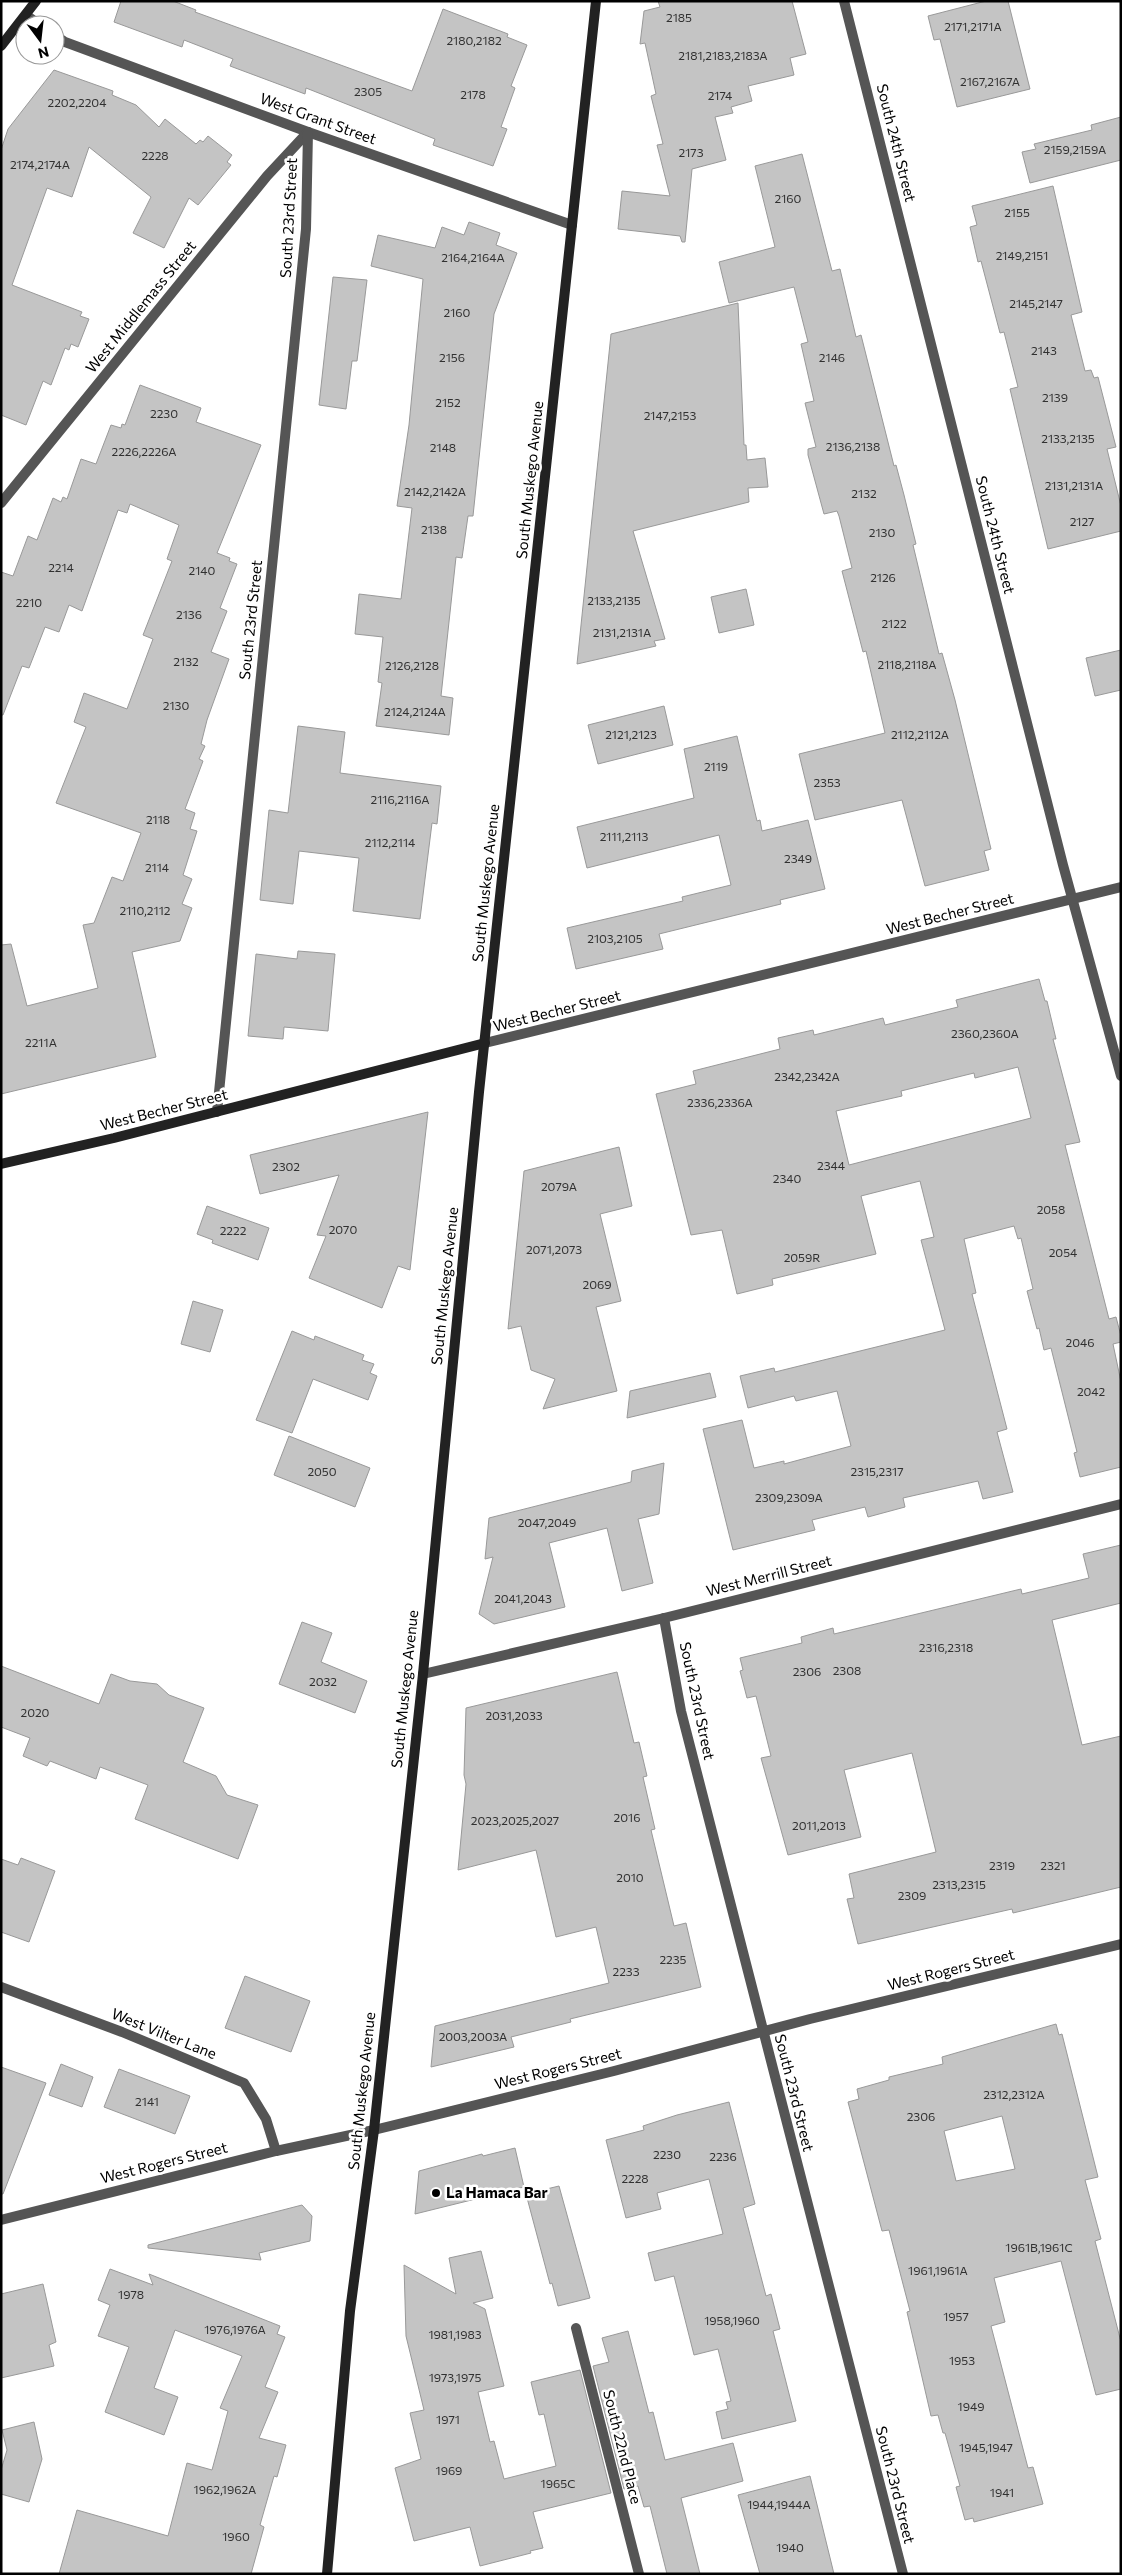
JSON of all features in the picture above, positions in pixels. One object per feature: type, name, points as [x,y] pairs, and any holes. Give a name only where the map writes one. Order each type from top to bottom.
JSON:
[{"type":"street","points":[[26,15],[36,1]]},
{"type":"street","name":"South Muskego Avenue","points":[[327,2574],[350,2310],[374,2130],[423,1674],[485,1044],[596,1]]},
{"type":"street","name":"South 24th Street","points":[[844,1],[1072,899],[1121,1076]]},
{"type":"street","points":[[1,46],[15,29]]},
{"type":"street","name":"West Grant Street","points":[[65,42],[308,132],[572,225]]},
{"type":"street","name":"West Middlemass Street","points":[[1,503],[267,176],[308,132]]},
{"type":"street","name":"South 23rd Street","points":[[218,1112],[305,238],[308,132]]},
{"type":"street","name":"West Becher Street","points":[[1,1164],[218,1112],[1121,887]]},
{"type":"street","name":"West Merrill Street","points":[[423,1674],[664,1618],[1121,1504]]},
{"type":"street","name":"South 23rd Street","points":[[664,1618],[681,1711],[902,2574]]},
{"type":"street","name":"West Rogers Street","points":[[1,2220],[276,2151],[374,2130],[614,2071],[763,2031],[1121,1944]]},
{"type":"street","name":"West Vilter Lane","points":[[1,1987],[122,2032],[244,2083],[266,2119],[276,2151]]},
{"type":"street","name":"South 22nd Place","points":[[576,2328],[639,2574]]},
{"type":"building","points":[[121,1],[173,1],[196,10],[195,12],[412,91],[443,9],[508,34],[507,37],[527,45],[511,86],[515,88],[501,127],[507,129],[493,166],[433,145],[435,139],[306,88],[305,94],[230,66],[233,59],[184,40],[182,47],[114,22]]},
{"type":"building","points":[[658,1],[792,1],[806,54],[790,58],[794,75],[748,86],[752,101],[731,107],[733,113],[715,117],[726,160],[692,169],[685,242],[682,242],[680,236],[618,229],[622,191],[670,196],[657,145],[663,144],[651,96],[656,94],[645,43],[640,44],[644,11],[660,7]]},
{"type":"building","points":[[986,1],[1008,1],[1030,89],[957,107],[940,39],[934,40],[928,16]]},
{"type":"building","points":[[54,70],[113,91],[112,95],[136,105],[159,127],[165,119],[196,144],[200,140],[203,142],[208,136],[232,155],[227,162],[231,165],[198,205],[189,198],[164,248],[133,233],[151,197],[89,147],[72,197],[47,188],[12,285],[82,312],[80,316],[89,319],[78,347],[71,344],[69,350],[65,348],[51,385],[43,381],[26,425],[1,415],[1,150],[8,129]]},
{"type":"building","points":[[1121,117],[1121,160],[1030,183],[1022,152],[1036,149],[1034,144],[1092,130],[1091,125]]},
{"type":"building","points":[[802,154],[832,271],[840,269],[856,337],[861,335],[916,544],[913,545],[939,654],[942,653],[955,700],[991,849],[984,851],[989,870],[925,886],[902,800],[815,820],[799,754],[885,733],[866,651],[863,652],[842,571],[852,568],[839,516],[837,511],[824,514],[808,455],[808,449],[816,447],[805,403],[814,401],[801,344],[808,342],[794,287],[729,303],[719,262],[775,247],[755,166]]},
{"type":"building","points":[[1053,186],[1082,312],[1071,315],[1085,371],[1091,370],[1094,378],[1098,377],[1116,447],[1107,449],[1121,506],[1121,531],[1048,549],[1010,389],[1018,387],[1004,332],[1000,333],[981,261],[978,262],[970,227],[977,225],[972,206]]},
{"type":"building","points":[[469,222],[500,233],[496,245],[517,253],[494,314],[473,516],[468,516],[462,558],[456,557],[441,696],[453,698],[449,735],[376,726],[382,683],[378,682],[383,637],[355,634],[359,594],[401,599],[412,508],[397,506],[409,425],[423,279],[371,266],[378,235],[435,248],[442,227],[464,235]]},
{"type":"building","points":[[333,277],[367,280],[357,361],[352,361],[346,409],[319,405]]},
{"type":"building","points":[[738,303],[744,445],[746,445],[747,460],[765,458],[768,487],[748,488],[749,502],[633,531],[665,639],[654,641],[656,646],[577,664],[611,334]]},
{"type":"building","points":[[140,385],[201,408],[196,422],[261,445],[217,553],[230,558],[229,561],[237,564],[220,608],[227,611],[211,652],[229,659],[207,720],[201,744],[205,746],[199,759],[203,761],[185,809],[195,813],[190,829],[197,831],[183,875],[192,879],[182,904],[192,908],[180,941],[132,952],[156,1057],[1,1094],[1,945],[11,944],[27,1006],[98,988],[83,925],[94,923],[112,877],[123,881],[141,833],[56,803],[86,727],[74,722],[84,693],[127,709],[153,639],[143,635],[172,561],[167,559],[179,525],[130,504],[127,513],[118,510],[82,611],[69,605],[59,632],[45,627],[29,668],[22,666],[3,715],[1,715],[1,572],[13,576],[28,536],[37,540],[53,498],[61,502],[63,497],[67,499],[81,459],[96,464],[111,425],[121,428],[122,424],[125,425]]},
{"type":"building","points":[[746,589],[754,625],[719,633],[711,597]]},
{"type":"building","points":[[1121,650],[1121,690],[1095,696],[1086,658]]},
{"type":"building","points":[[664,706],[673,745],[598,764],[588,725]]},
{"type":"building","points":[[298,726],[345,732],[340,773],[441,786],[437,824],[432,823],[420,919],[353,911],[359,858],[299,851],[293,904],[260,900],[269,810],[288,813]]},
{"type":"building","points":[[737,736],[757,821],[760,820],[762,831],[808,820],[825,889],[780,900],[781,904],[659,934],[663,949],[576,969],[567,928],[683,901],[682,897],[731,885],[719,835],[587,868],[577,827],[694,798],[684,749]]},
{"type":"building","points":[[298,951],[335,954],[328,1031],[284,1027],[283,1039],[248,1036],[256,954],[297,959]]},
{"type":"building","points":[[1039,979],[1045,1001],[1047,1001],[1056,1039],[1053,1039],[1080,1142],[1065,1145],[1109,1319],[1116,1317],[1121,1336],[1121,1342],[1113,1344],[1121,1382],[1121,1467],[1080,1477],[1074,1453],[1077,1452],[1051,1348],[1044,1350],[1039,1328],[1037,1329],[1027,1291],[1033,1289],[1021,1238],[1018,1239],[1014,1226],[964,1239],[976,1293],[972,1294],[1007,1429],[997,1432],[1013,1492],[983,1499],[978,1481],[903,1498],[905,1507],[868,1517],[865,1507],[812,1520],[815,1530],[733,1550],[703,1429],[742,1420],[754,1468],[784,1461],[784,1464],[851,1446],[837,1391],[796,1401],[794,1396],[748,1408],[740,1376],[774,1368],[775,1372],[945,1330],[921,1240],[934,1237],[920,1181],[861,1196],[876,1254],[772,1279],[773,1285],[737,1294],[722,1230],[691,1235],[656,1094],[696,1084],[693,1071],[780,1049],[778,1038],[813,1030],[814,1035],[883,1018],[885,1025],[958,1007],[956,1000]],"holes":[[[1018,1067],[1031,1118],[849,1165],[836,1111],[902,1096],[901,1091],[974,1073],[975,1078]]]},
{"type":"building","points":[[428,1112],[410,1270],[398,1266],[382,1308],[309,1278],[326,1236],[317,1235],[339,1175],[260,1194],[250,1155]]},
{"type":"building","points":[[619,1147],[632,1206],[600,1214],[621,1301],[596,1307],[617,1391],[543,1409],[555,1379],[531,1370],[521,1326],[508,1329],[524,1171]]},
{"type":"building","points":[[207,1206],[269,1228],[258,1260],[212,1243],[213,1240],[197,1234]]},
{"type":"building","points":[[193,1301],[223,1310],[210,1352],[181,1344]]},
{"type":"building","points":[[292,1331],[314,1340],[315,1336],[364,1355],[362,1360],[374,1364],[370,1373],[377,1376],[368,1400],[313,1379],[292,1433],[256,1420]]},
{"type":"building","points":[[710,1373],[716,1397],[627,1418],[630,1391]]},
{"type":"building","points":[[289,1436],[370,1468],[355,1507],[274,1475]]},
{"type":"building","points":[[664,1463],[659,1514],[638,1519],[653,1583],[622,1591],[607,1528],[549,1543],[565,1607],[494,1624],[479,1614],[493,1557],[485,1559],[489,1518],[631,1482],[632,1471]]},
{"type":"building","points":[[1121,1545],[1121,1603],[1052,1620],[1082,1745],[1121,1736],[1121,1887],[1013,1913],[1012,1909],[858,1944],[847,1899],[854,1898],[849,1874],[936,1852],[912,1753],[844,1770],[861,1837],[788,1855],[761,1758],[771,1756],[756,1696],[747,1698],[740,1671],[743,1670],[740,1658],[802,1643],[801,1637],[833,1628],[834,1634],[1021,1589],[1022,1594],[1089,1578],[1083,1554]]},
{"type":"building","points":[[302,1622],[332,1633],[321,1662],[367,1681],[355,1713],[279,1684]]},
{"type":"building","points":[[1,1666],[99,1704],[111,1674],[130,1681],[157,1684],[169,1695],[204,1708],[183,1762],[216,1776],[227,1795],[258,1805],[238,1859],[135,1819],[148,1785],[100,1767],[96,1779],[50,1761],[47,1766],[23,1756],[30,1738],[1,1727]]},
{"type":"building","points":[[617,1672],[634,1743],[639,1742],[647,1776],[643,1777],[655,1829],[651,1830],[674,1926],[686,1923],[701,1987],[570,2019],[571,2022],[511,2037],[514,2047],[431,2067],[435,2026],[609,1983],[596,1927],[556,1937],[536,1850],[458,1870],[466,1784],[464,1775],[466,1708]]},
{"type":"building","points":[[21,1858],[55,1871],[29,1942],[1,1932],[1,1859],[18,1865]]},
{"type":"building","points":[[245,1976],[310,2001],[291,2052],[225,2028]]},
{"type":"building","points":[[1056,2024],[1059,2035],[1062,2034],[1098,2177],[1085,2180],[1101,2239],[1095,2241],[1121,2342],[1121,2389],[1096,2395],[1061,2261],[994,2278],[1005,2322],[991,2326],[1028,2468],[1033,2467],[1043,2504],[974,2522],[973,2518],[965,2520],[956,2487],[960,2486],[945,2433],[943,2433],[938,2415],[931,2416],[907,2312],[910,2311],[889,2230],[882,2231],[848,2102],[859,2099],[857,2089],[889,2080],[889,2077],[943,2064],[942,2057]],"holes":[[[1002,2116],[1015,2169],[956,2181],[944,2131]]]},
{"type":"building","points":[[61,2064],[93,2077],[82,2107],[49,2095]]},
{"type":"building","points":[[1,2067],[46,2083],[3,2194],[1,2194]]},
{"type":"building","points":[[119,2069],[190,2096],[175,2134],[104,2107]]},
{"type":"building","points":[[729,2102],[755,2204],[743,2208],[766,2296],[771,2294],[780,2329],[773,2331],[796,2421],[722,2439],[716,2412],[728,2409],[726,2402],[731,2401],[718,2349],[694,2355],[674,2276],[655,2281],[648,2253],[723,2234],[709,2179],[657,2193],[661,2209],[626,2218],[606,2140],[644,2130],[643,2126],[677,2115]]},
{"type":"building","points":[[515,2148],[524,2187],[415,2214],[419,2171],[482,2154],[483,2156]]},
{"type":"building","points":[[559,2186],[590,2298],[558,2306],[552,2283],[550,2284],[526,2194]]},
{"type":"building","points":[[302,2205],[312,2216],[310,2241],[259,2253],[261,2260],[148,2248],[148,2245]]},
{"type":"building","points":[[481,2251],[493,2298],[473,2303],[485,2309],[504,2386],[478,2392],[490,2442],[494,2441],[504,2479],[556,2466],[544,2414],[539,2415],[531,2382],[580,2370],[611,2493],[533,2512],[543,2548],[530,2551],[531,2553],[480,2566],[470,2527],[414,2541],[395,2468],[421,2459],[410,2413],[424,2410],[406,2336],[404,2265],[456,2294],[449,2258]]},
{"type":"building","points":[[110,2269],[153,2285],[149,2274],[280,2326],[277,2334],[285,2337],[265,2387],[278,2392],[259,2438],[286,2445],[277,2477],[274,2476],[260,2525],[264,2527],[251,2574],[59,2574],[77,2510],[168,2536],[187,2463],[212,2470],[228,2411],[220,2408],[242,2356],[175,2330],[154,2388],[178,2397],[164,2435],[105,2412],[129,2347],[98,2336],[110,2305],[98,2300]]},
{"type":"building","points":[[43,2284],[56,2342],[49,2345],[54,2366],[1,2378],[1,2294]]},
{"type":"building","points":[[628,2331],[649,2413],[653,2412],[665,2460],[733,2443],[743,2481],[681,2498],[700,2574],[667,2574],[650,2506],[644,2507],[638,2486],[624,2489],[593,2366],[609,2362],[602,2338]]},
{"type":"building","points":[[34,2422],[42,2459],[29,2502],[1,2494],[1,2470],[7,2450],[2,2430]]},
{"type":"building","points":[[810,2476],[834,2574],[760,2574],[738,2495]]},
{"type":"place","name":"La Hamaca Bar","points":[[436,2193]]}]
